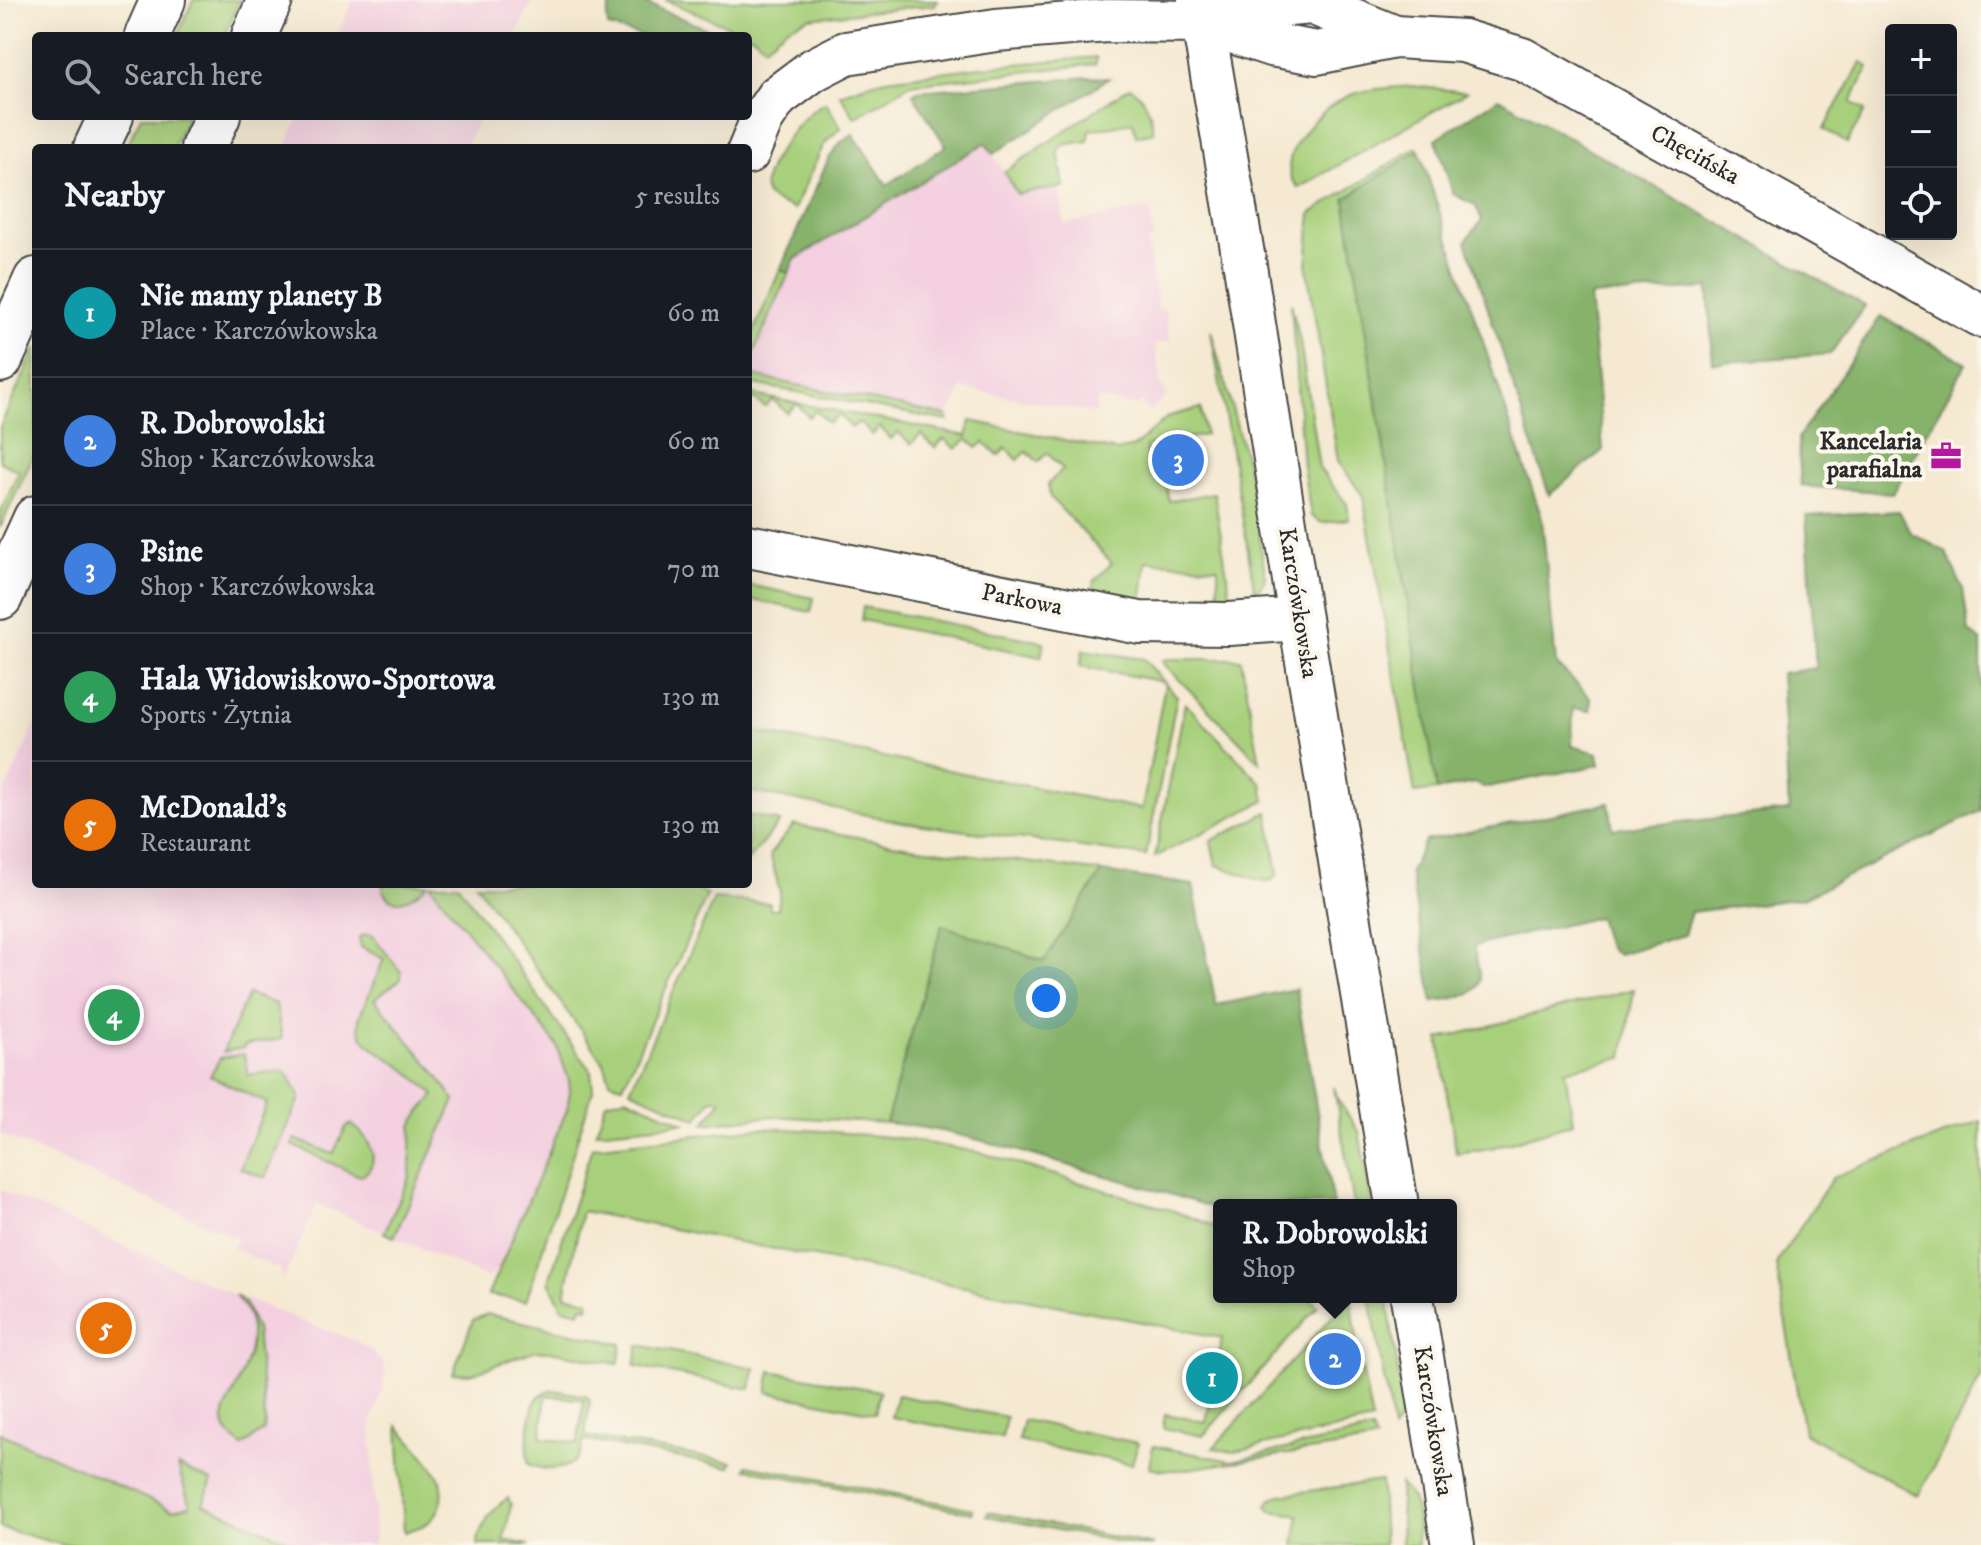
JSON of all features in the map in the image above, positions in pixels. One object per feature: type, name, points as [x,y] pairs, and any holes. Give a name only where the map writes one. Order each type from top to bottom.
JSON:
[{"type":"street","points":[[149,32],[163,0]]},
{"type":"street","points":[[256,32],[270,0]]},
{"type":"street","name":"Chęcińska","points":[[1201,11],[1312,3],[1395,37],[1463,41],[1522,59],[1981,316]]},
{"type":"street","points":[[752,144],[762,119],[777,97],[813,70],[846,53],[996,30],[1201,11]]},
{"type":"street","name":"Karczówkowska","points":[[1201,11],[1396,1199]]},
{"type":"street","points":[[98,144],[109,120]]},
{"type":"street","points":[[205,144],[216,120]]},
{"type":"street","points":[[0,360],[32,289]]},
{"type":"street","points":[[0,597],[32,527]]},
{"type":"street","name":"Parkowa","points":[[752,547],[1140,623],[1229,624],[1300,619]]},
{"type":"street","name":"Karczówkowska","points":[[1413,1303],[1453,1545]]},
{"type":"shaded area","points":[[353,0],[532,0],[518,32],[339,32]]},
{"type":"shaded area","points":[[298,120],[477,120],[467,144],[287,144]]},
{"type":"shaded area","points":[[986,142],[1017,194],[1059,189],[1064,224],[1149,208],[1154,239],[1147,241],[1158,309],[1165,309],[1170,341],[1155,344],[1159,384],[1168,395],[1149,412],[1141,402],[1136,406],[1098,399],[1095,413],[962,388],[948,416],[752,376],[752,357],[794,260]]},
{"type":"shaded area","points":[[32,731],[32,888],[433,888],[556,1044],[569,1080],[567,1110],[499,1269],[487,1278],[317,1204],[283,1280],[281,1270],[232,1248],[238,1238],[0,1134],[0,803]]},
{"type":"shaded area","points":[[0,1190],[235,1295],[355,1341],[372,1351],[383,1363],[385,1373],[371,1423],[375,1536],[372,1545],[299,1545],[203,1504],[178,1467],[191,1506],[172,1510],[0,1433]]},
{"type":"green space","points":[[193,0],[240,0],[226,32],[179,32]]},
{"type":"green space","points":[[612,0],[638,0],[714,32],[627,32],[608,27],[607,16]]},
{"type":"green space","points":[[665,0],[938,0],[934,5],[809,18],[788,27],[765,46],[752,36],[752,32],[743,32]]},
{"type":"green space","points":[[1096,57],[1096,64],[911,84],[855,118],[840,94],[887,79]]},
{"type":"green space","points":[[1862,62],[1869,67],[1851,102],[1865,111],[1847,143],[1824,129]]},
{"type":"green space","points":[[1109,78],[993,154],[985,143],[794,260],[789,273],[780,270],[828,160],[840,143],[853,134],[887,185],[946,146],[913,94],[917,91]]},
{"type":"green space","points":[[1412,86],[1467,92],[1298,188],[1289,166],[1297,142],[1314,120],[1335,103],[1360,92]]},
{"type":"green space","points":[[1130,87],[1147,107],[1154,132],[1136,136],[1133,122],[1090,130],[1088,141],[1063,145],[1058,151],[1064,187],[1017,194],[1004,172]]},
{"type":"green space","points":[[1499,98],[1865,306],[1830,354],[1713,363],[1708,288],[1590,296],[1603,450],[1549,495],[1466,241],[1482,220],[1475,205],[1453,194],[1436,139]]},
{"type":"green space","points":[[826,103],[841,128],[823,146],[794,209],[768,197],[765,185],[768,172],[795,128],[817,107]]},
{"type":"green space","points":[[139,120],[186,120],[175,144],[128,144]]},
{"type":"green space","points":[[1417,147],[1419,150],[1345,199],[1437,790],[1415,793],[1363,496],[1338,461],[1307,268],[1311,213]]},
{"type":"green space","points":[[1419,150],[1542,519],[1556,664],[1591,698],[1590,711],[1573,708],[1572,746],[1598,753],[1600,765],[1483,788],[1474,783],[1437,790],[1345,199]]},
{"type":"green space","points":[[780,270],[789,273],[752,357],[752,336]]},
{"type":"green space","points":[[1291,303],[1319,468],[1347,504],[1349,519],[1322,523],[1311,516],[1303,467]]},
{"type":"green space","points":[[1881,316],[1966,363],[1893,493],[1801,486],[1798,438]]},
{"type":"green space","points":[[1211,331],[1250,475],[1265,574],[1255,593]]},
{"type":"green space","points":[[32,357],[32,459],[0,528],[0,513],[19,471],[0,462],[0,427]]},
{"type":"green space","points":[[752,376],[948,416],[948,421],[752,384]]},
{"type":"green space","points":[[752,395],[967,436],[971,421],[1117,451],[1134,447],[1169,416],[1201,408],[1205,435],[1146,446],[1152,475],[1164,473],[1169,501],[1214,493],[1232,606],[1218,600],[1218,567],[1146,561],[1142,598],[1096,594],[1092,590],[1095,580],[1112,563],[1050,497],[1048,484],[1063,469],[1047,453],[1038,462],[1027,451],[1018,460],[1006,448],[998,456],[984,442],[977,448],[967,439],[956,449],[944,439],[935,448],[921,434],[911,444],[898,432],[891,439],[880,427],[872,435],[859,422],[852,428],[839,415],[829,423],[816,411],[809,417],[797,404],[787,413],[773,400],[765,407],[752,400]]},
{"type":"green space","points":[[1899,511],[1911,533],[1946,552],[1963,589],[1969,632],[1981,640],[1981,811],[1803,898],[1691,912],[1684,935],[1618,954],[1606,944],[1598,917],[1474,946],[1479,985],[1462,996],[1433,1002],[1410,872],[1425,841],[1609,803],[1613,829],[1789,811],[1781,673],[1816,668],[1806,516]]},
{"type":"green space","points":[[752,586],[814,598],[811,612],[752,600]]},
{"type":"green space","points":[[863,607],[1044,642],[1041,657],[861,620]]},
{"type":"green space","points":[[1083,650],[1144,659],[1164,682],[1080,666]]},
{"type":"green space","points":[[1166,659],[1241,659],[1260,762],[1164,664]]},
{"type":"green space","points":[[1165,684],[1177,696],[1146,856],[902,822],[752,792],[752,731],[1142,809]]},
{"type":"green space","points":[[1185,703],[1262,784],[1265,801],[1155,857]]},
{"type":"green space","points":[[1268,812],[1278,874],[1271,881],[1259,880],[1216,865],[1211,841]]},
{"type":"green space","points":[[752,816],[780,822],[752,855]]},
{"type":"green space","points":[[794,825],[904,846],[1102,872],[1044,962],[942,926],[886,1123],[773,1116],[704,1124],[722,1099],[712,1099],[697,1119],[630,1090],[714,899],[770,903],[770,909],[778,909],[780,892],[770,854]]},
{"type":"green space","points":[[1102,872],[1193,885],[1216,1005],[1296,989],[1332,1199],[1213,1199],[1213,1208],[974,1138],[886,1123],[942,925],[1044,961]]},
{"type":"green space","points":[[383,888],[423,888],[409,898],[396,901]]},
{"type":"green space","points":[[433,888],[461,888],[591,1071],[593,1090],[526,1301],[488,1295],[567,1110],[569,1080],[556,1044]]},
{"type":"green space","points":[[479,888],[694,888],[707,895],[623,1086],[610,1081],[604,1063]]},
{"type":"green space","points":[[359,937],[374,937],[401,972],[401,979],[374,999],[455,1100],[394,1237],[384,1233],[410,1176],[412,1126],[435,1095],[366,1041],[362,1034],[359,1018],[384,959],[361,947]]},
{"type":"green space","points":[[1634,989],[1623,1058],[1565,1070],[1573,1123],[1491,1148],[1456,1153],[1439,1039]]},
{"type":"green space","points":[[248,994],[276,1004],[282,1039],[223,1052]]},
{"type":"green space","points":[[244,1054],[248,1075],[283,1071],[289,1076],[300,1098],[265,1178],[240,1168],[267,1103],[210,1076],[220,1058]]},
{"type":"green space","points":[[1334,1087],[1338,1100],[1359,1132],[1371,1199],[1353,1199]]},
{"type":"green space","points":[[626,1097],[684,1123],[596,1132],[606,1102]]},
{"type":"green space","points":[[1981,1121],[1981,1377],[1918,1496],[1804,1433],[1776,1264],[1833,1177]]},
{"type":"green space","points":[[351,1124],[368,1142],[373,1156],[369,1170],[362,1176],[292,1145],[295,1139],[333,1154],[346,1127]]},
{"type":"green space","points":[[761,1128],[898,1138],[982,1153],[1213,1226],[1213,1303],[1315,1303],[1318,1306],[1203,1436],[1163,1428],[1165,1414],[1206,1422],[1222,1338],[582,1211],[565,1295],[589,1300],[588,1307],[582,1306],[580,1312],[562,1308],[549,1281],[592,1147]]},
{"type":"green space","points":[[235,1295],[244,1302],[256,1329],[265,1423],[264,1430],[243,1446],[224,1424],[224,1413],[246,1363],[251,1337],[246,1311]]},
{"type":"green space","points":[[1345,1303],[1352,1303],[1357,1340],[1313,1348],[1316,1377],[1362,1369],[1372,1421],[1232,1452],[1213,1448]]},
{"type":"green space","points":[[1371,1303],[1388,1303],[1403,1403],[1400,1420],[1393,1430]]},
{"type":"green space","points":[[487,1314],[622,1344],[618,1364],[550,1351],[534,1351],[471,1374],[453,1373],[473,1320]]},
{"type":"green space","points":[[639,1345],[755,1368],[750,1389],[635,1366]]},
{"type":"green space","points":[[771,1371],[880,1391],[875,1413],[767,1392]]},
{"type":"green space","points":[[553,1390],[587,1396],[590,1401],[585,1436],[732,1462],[730,1467],[584,1440],[579,1456],[567,1466],[548,1469],[529,1464],[528,1441],[534,1404],[544,1393]],"holes":[[[546,1395],[584,1400],[578,1443],[541,1438]]]},
{"type":"green space","points":[[897,1395],[1006,1417],[1002,1438],[891,1417]]},
{"type":"green space","points":[[1023,1420],[1138,1443],[1132,1464],[1018,1441]]},
{"type":"green space","points":[[398,1426],[434,1470],[443,1492],[433,1518],[404,1532]]},
{"type":"green space","points":[[1372,1430],[1376,1440],[1369,1442],[1181,1470],[1149,1467],[1153,1446],[1231,1461]]},
{"type":"green space","points":[[0,1433],[172,1510],[190,1506],[178,1466],[212,1481],[203,1504],[299,1545],[63,1545],[0,1528]]},
{"type":"green space","points":[[747,1465],[973,1509],[972,1513],[746,1469]]},
{"type":"green space","points":[[1381,1481],[1384,1545],[1294,1545],[1299,1515],[1271,1511],[1267,1506],[1270,1500],[1280,1495]]},
{"type":"green space","points":[[1400,1484],[1414,1504],[1417,1545],[1402,1545]]},
{"type":"green space","points":[[508,1498],[511,1505],[504,1540],[530,1545],[478,1545],[488,1518]]},
{"type":"green space","points":[[988,1512],[1154,1545],[1134,1545],[987,1516]]},
{"type":"place","name":"Kancelaria parafialna","points":[[1946,456]]},
{"type":"place","name":"Psine","points":[[1178,460]]},
{"type":"place","name":"Hala Widowiskowo-Sportowa","points":[[114,1015]]},
{"type":"place","name":"McDonald's","points":[[106,1328]]},
{"type":"place","name":"R. Dobrowolski","points":[[1335,1359]]},
{"type":"place","name":"Nie mamy planety B","points":[[1212,1378]]}]
